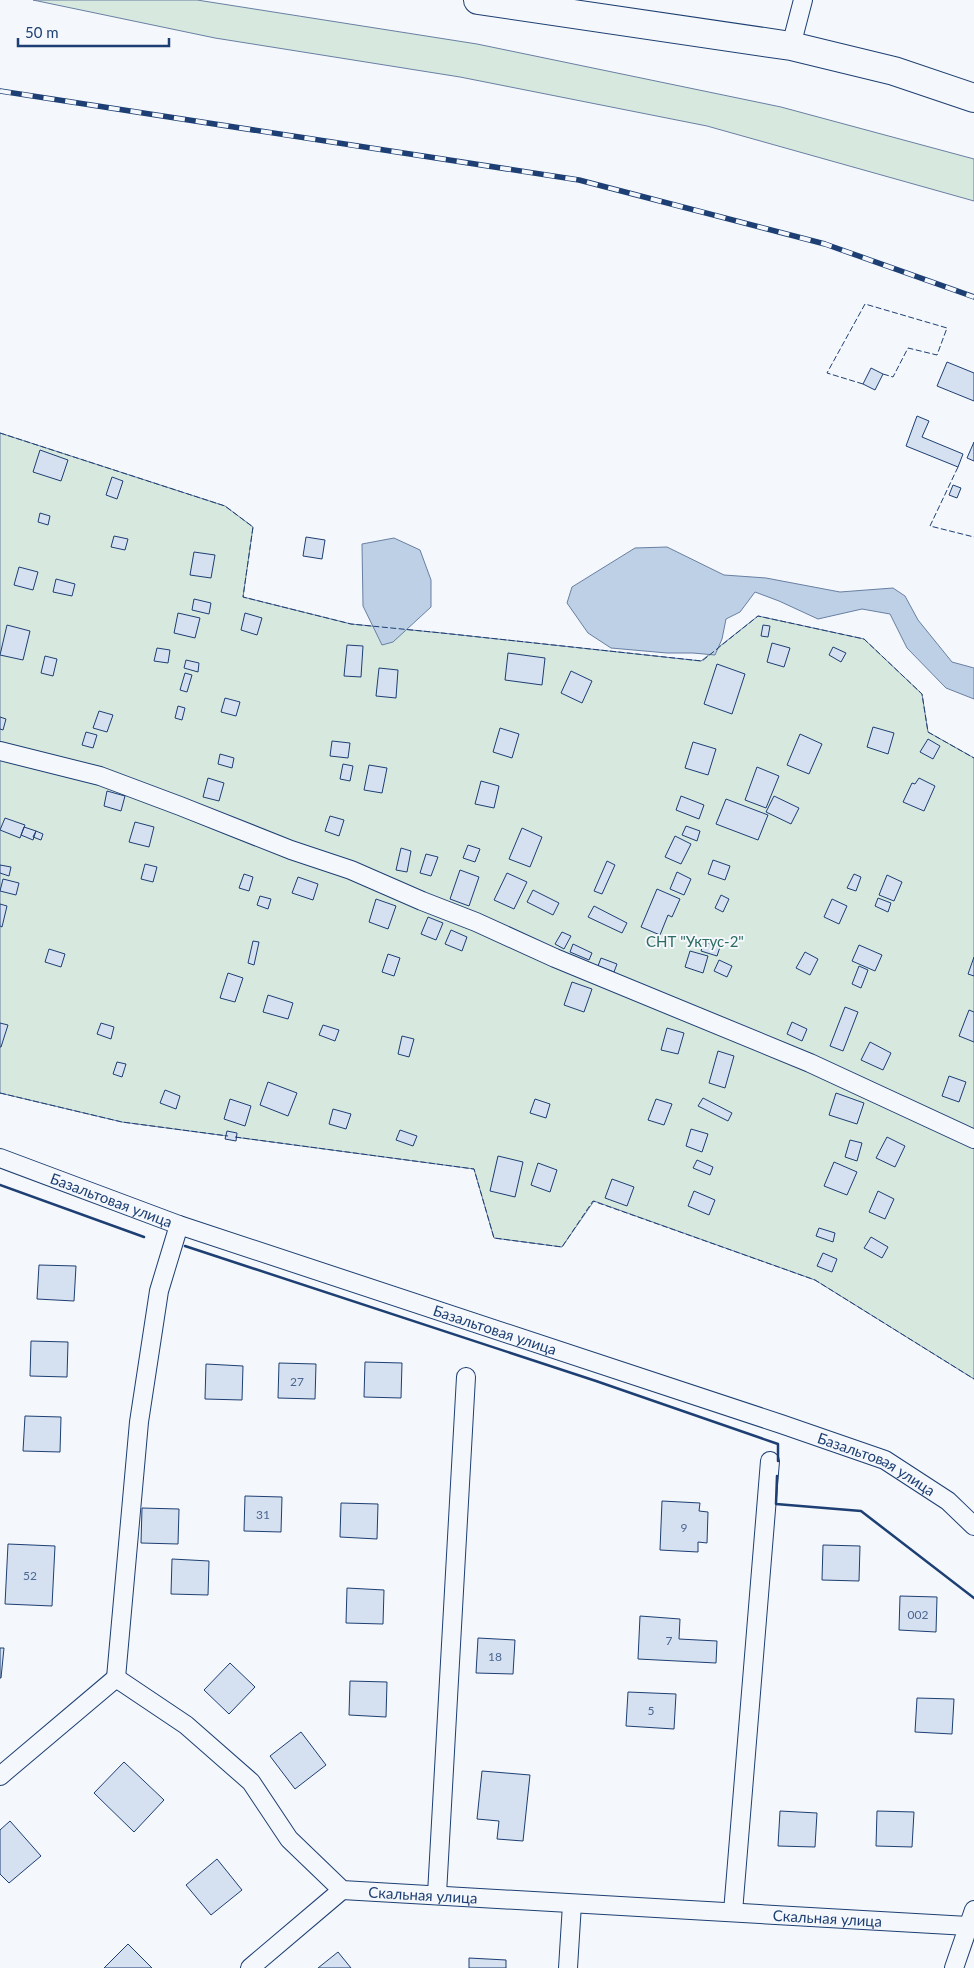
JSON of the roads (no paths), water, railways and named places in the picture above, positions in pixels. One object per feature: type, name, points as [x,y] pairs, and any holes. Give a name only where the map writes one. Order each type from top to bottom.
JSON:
[{"type":"main road","points":[[478,0],[791,46],[894,71],[974,98]]},
{"type":"street","points":[[791,46],[803,0]]},
{"type":"street","points":[[0,751],[100,776],[290,850],[352,870],[422,901],[476,922],[555,958],[810,1063],[974,1139]]},
{"type":"street","name":"Базальтовая улица","points":[[0,1158],[179,1225],[885,1460],[948,1501],[974,1526]]},
{"type":"street","points":[[0,1776],[116,1678],[139,1422],[159,1291],[179,1225]]},
{"type":"street","points":[[437,1894],[466,1377]]},
{"type":"street","points":[[733,1912],[770,1461]]},
{"type":"street","points":[[116,1678],[186,1724],[251,1782],[289,1839],[342,1890],[250,1968]]},
{"type":"street","name":"Скальная улица","points":[[342,1890],[733,1912],[971,1918]]},
{"type":"street","points":[[568,1968],[572,1904]]},
{"type":"street","points":[[954,1968],[971,1918]]},
{"type":"water","points":[[394,538],[420,550],[431,580],[431,607],[393,642],[382,645],[363,606],[362,544]]},
{"type":"water","points":[[667,547],[724,575],[766,578],[840,592],[893,588],[905,596],[918,620],[952,662],[974,668],[974,699],[946,688],[907,648],[890,614],[862,609],[818,619],[755,592],[740,612],[726,619],[722,639],[715,655],[611,648],[588,633],[567,603],[572,587],[635,548]]},
{"type":"railway","points":[[0,91],[579,180],[825,244],[974,297]]},
{"type":"park label","name":"СНТ \"Уктус-2\"","points":[[695,941]]}]
